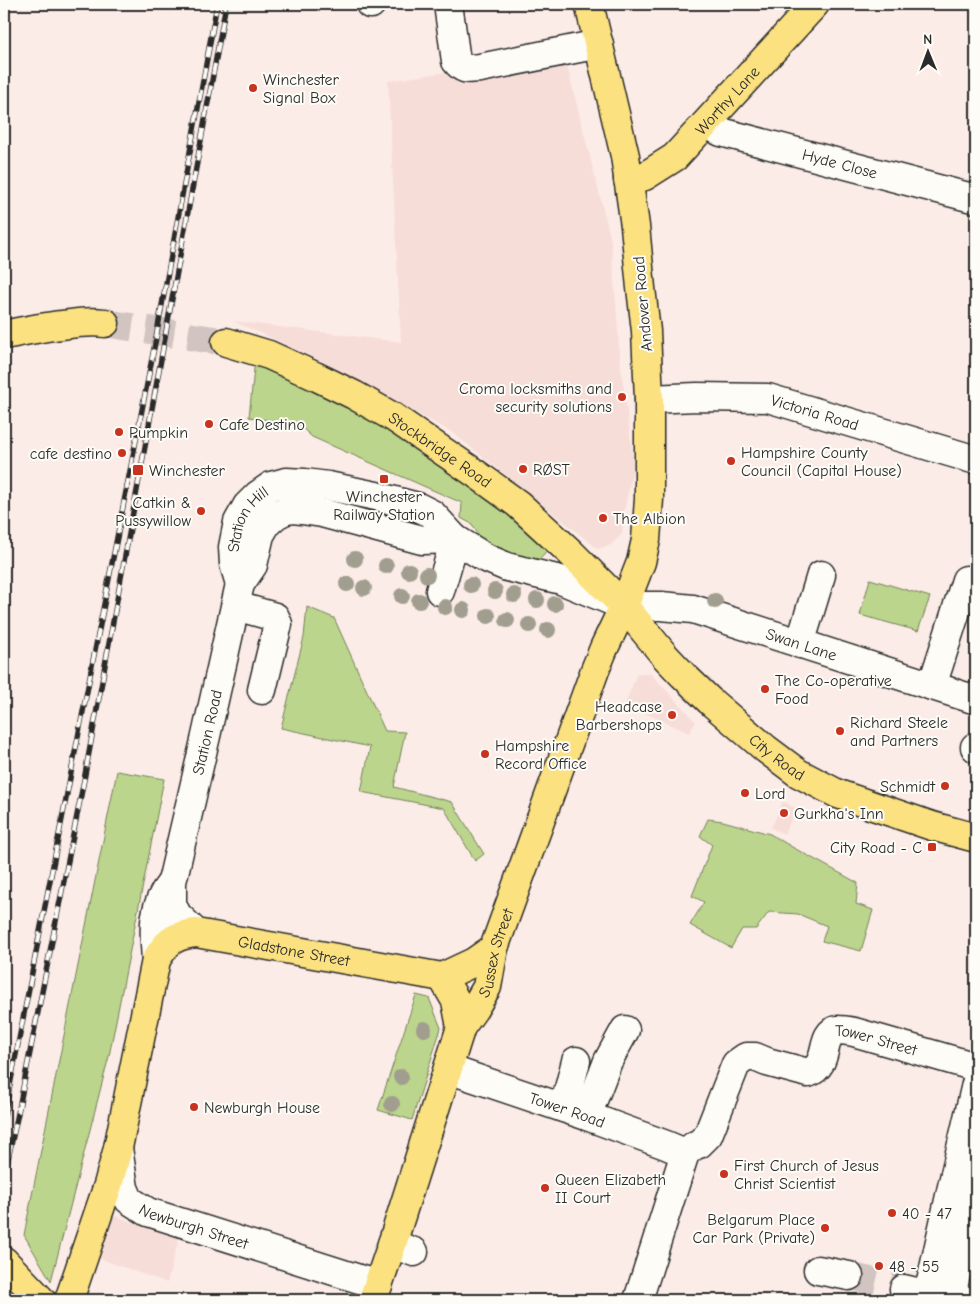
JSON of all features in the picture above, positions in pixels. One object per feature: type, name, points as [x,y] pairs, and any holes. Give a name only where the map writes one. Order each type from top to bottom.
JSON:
[{"type":"main road","name":"Andover Road","points":[[589,4],[625,156],[635,226],[645,322],[649,399],[649,499],[646,540],[641,562],[624,606]]},
{"type":"main road","name":"Worthy Lane","points":[[628,180],[646,176],[675,157],[815,4]]},
{"type":"main road","points":[[4,335],[36,328],[83,322],[105,323]]},
{"type":"main road","name":"Stockbridge Road","points":[[226,342],[269,355],[292,365],[354,395],[393,417],[518,504],[624,606]]},
{"type":"main road","name":"City Road","points":[[624,606],[665,656],[710,701],[766,749],[798,772],[838,794],[932,826],[976,838]]},
{"type":"main road","name":"Sussex Street","points":[[375,1293],[403,1248],[448,1069],[462,1027],[487,987],[494,948],[595,670],[624,606]]},
{"type":"main road","name":"Gladstone Street","points":[[156,960],[162,948],[170,941],[182,934],[196,933],[442,977]]},
{"type":"main road","points":[[462,1027],[456,1001],[442,977],[474,962],[494,948]]},
{"type":"main road","name":"Station Road","points":[[118,1148],[156,960]]},
{"type":"main road","points":[[69,1300],[108,1185],[118,1148]]},
{"type":"main road","points":[[4,1261],[35,1294]]},
{"type":"street","points":[[448,4],[456,61],[461,67],[466,69],[480,68],[599,44]]},
{"type":"street","name":"Hyde Close","points":[[706,124],[721,132],[976,199]]},
{"type":"street","name":"Victoria Road","points":[[649,399],[697,397],[768,398],[976,460]]},
{"type":"street","name":"Station Hill","points":[[238,595],[233,547],[238,522],[247,506],[271,486],[286,482],[305,482],[376,496],[418,507],[432,514],[455,539],[486,558],[507,567],[561,580],[624,606]]},
{"type":"street","points":[[440,591],[455,539]]},
{"type":"street","points":[[800,644],[821,575]]},
{"type":"street","points":[[932,686],[966,580]]},
{"type":"street","points":[[238,595],[275,617],[278,624],[262,690]]},
{"type":"street","name":"Station Road","points":[[196,933],[177,915],[172,904],[172,882],[238,595]]},
{"type":"street","name":"Swan Lane","points":[[624,606],[661,606],[693,609],[976,700]]},
{"type":"street","name":"Station Road","points":[[156,960],[155,917],[162,894],[172,882]]},
{"type":"street","points":[[575,1112],[608,1061],[625,1030]]},
{"type":"street","name":"Tower Street","points":[[685,1153],[695,1144],[699,1144],[708,1134],[736,1064],[746,1057],[755,1057],[767,1062],[808,1072],[812,1071],[816,1069],[823,1057],[828,1037],[837,1030],[854,1032],[976,1067]]},
{"type":"street","points":[[575,1112],[576,1061]]},
{"type":"street","name":"Tower Road","points":[[448,1069],[575,1112],[685,1153]]},
{"type":"street","points":[[920,1294],[951,1190],[976,1084]]},
{"type":"street","name":"Newburgh Street","points":[[118,1148],[124,1188],[129,1200],[148,1212],[375,1293]]},
{"type":"street","points":[[638,1300],[685,1153]]},
{"type":"street","points":[[964,1300],[951,1297],[970,1240],[976,1182]]},
{"type":"street","points":[[818,1270],[849,1276]]},
{"type":"shaded area","points":[[565,58],[611,240],[621,368],[634,464],[625,507],[622,534],[611,545],[598,549],[453,433],[315,358],[233,321],[401,342],[388,81],[466,69]]},
{"type":"shaded area","points":[[637,673],[651,674],[696,722],[689,733],[625,704]]},
{"type":"shaded area","points":[[783,801],[797,809],[784,834],[771,828]]},
{"type":"shaded area","points":[[109,1214],[179,1238],[167,1283],[95,1257]]},
{"type":"green space","points":[[255,359],[393,424],[551,545],[535,565],[493,553],[480,538],[472,524],[461,518],[462,503],[312,437],[299,425],[249,417]]},
{"type":"green space","points":[[870,579],[930,597],[918,631],[860,615]]},
{"type":"green space","points":[[307,607],[334,618],[385,731],[405,732],[394,787],[452,802],[484,854],[475,861],[444,808],[361,792],[370,747],[281,728],[304,637]]},
{"type":"green space","points":[[117,771],[164,779],[109,1056],[51,1281],[24,1235]]},
{"type":"green space","points":[[708,819],[723,821],[770,834],[858,883],[856,904],[873,910],[861,951],[822,941],[827,926],[798,914],[769,912],[756,929],[742,929],[731,948],[690,925],[704,902],[692,896],[712,845],[700,836]]},
{"type":"green space","points":[[416,995],[429,998],[441,1028],[412,1120],[378,1110]]},
{"type":"tunnel","points":[[105,323],[226,342]]},
{"type":"tunnel","points":[[849,1276],[904,1289]]},
{"type":"railway","points":[[4,1116],[156,338],[217,4]]},
{"type":"railway","points":[[4,1177],[84,780],[226,4]]},
{"type":"place","name":"Winchester Signal Box","points":[[253,88]]},
{"type":"place","name":"Croma locksmiths and security solutions","points":[[622,397]]},
{"type":"place","name":"Cafe Destino","points":[[209,424]]},
{"type":"place","name":"Pumpkin","points":[[119,432]]},
{"type":"place","name":"cafe destino","points":[[122,453]]},
{"type":"place","name":"Hampshire County Council (Capital House)","points":[[731,461]]},
{"type":"place","name":"RØST","points":[[523,469]]},
{"type":"place","name":"Winchester","points":[[138,470]]},
{"type":"place","name":"Winchester Railway Station","points":[[384,479]]},
{"type":"place","name":"Catkin & Pussywillow","points":[[201,511]]},
{"type":"place","name":"The Albion","points":[[603,518]]},
{"type":"place","name":"The Co-operative Food","points":[[765,689]]},
{"type":"place","name":"Headcase Barbershops","points":[[672,715]]},
{"type":"place","name":"Richard Steele and Partners","points":[[840,731]]},
{"type":"place","name":"Hampshire Record Office","points":[[485,754]]},
{"type":"place","name":"Schmidt","points":[[945,786]]},
{"type":"place","name":"Lord","points":[[745,793]]},
{"type":"place","name":"Gurkha's Inn","points":[[784,813]]},
{"type":"place","name":"City Road - C","points":[[932,847]]},
{"type":"place","name":"Newburgh House","points":[[194,1107]]},
{"type":"place","name":"First Church of Jesus Christ Scientist","points":[[724,1174]]},
{"type":"place","name":"Queen Elizabeth II Court","points":[[545,1188]]},
{"type":"place","name":"40 - 47","points":[[892,1213]]},
{"type":"place","name":"Belgarum Place Car Park (Private)","points":[[825,1228]]},
{"type":"place","name":"48 - 55","points":[[879,1266]]}]
